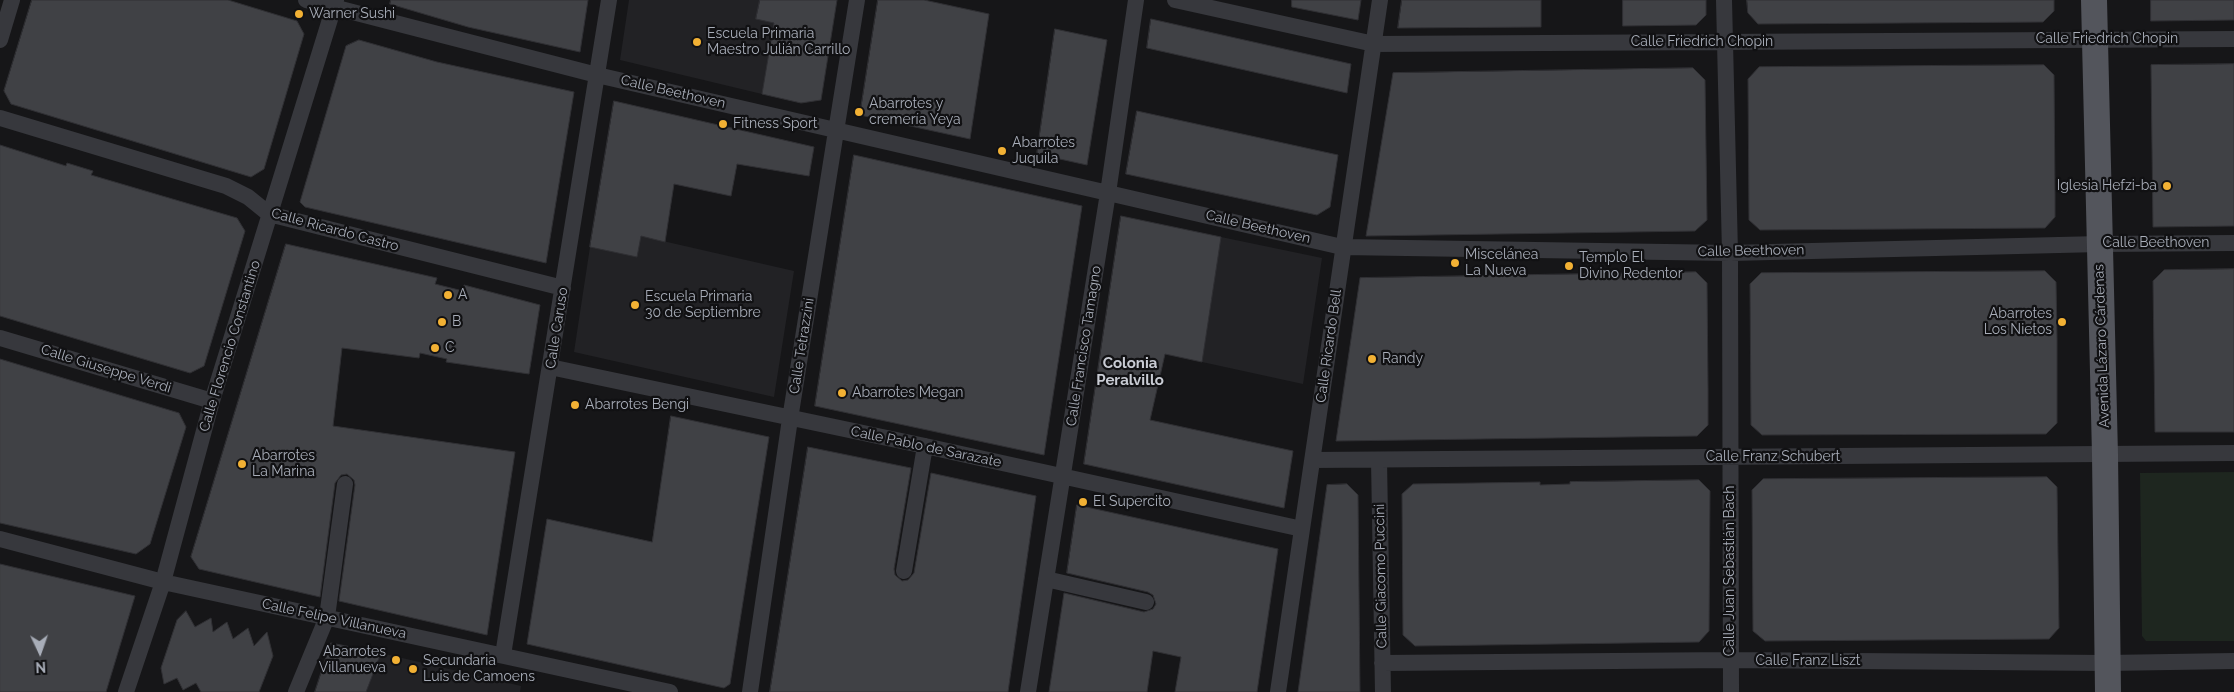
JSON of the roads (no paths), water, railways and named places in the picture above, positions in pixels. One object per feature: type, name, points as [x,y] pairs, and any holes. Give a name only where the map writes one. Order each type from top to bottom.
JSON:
[{"type":"main road","name":"Avenida Lázaro Cárdenas","points":[[2094,0],[2105,455],[2108,692]]},
{"type":"street","points":[[0,40],[12,0]]},
{"type":"street","name":"Calle Beethoven","points":[[306,0],[334,4],[597,75],[838,129],[1342,247],[1730,253],[2100,244],[2234,243]]},
{"type":"street","name":"Calle Caruso","points":[[503,655],[564,288],[609,0]]},
{"type":"street","name":"Calle Tetrazzini","points":[[750,692],[790,419],[838,129],[857,0]]},
{"type":"street","name":"Calle Francisco Tamagno","points":[[1028,692],[1064,476],[1136,0]]},
{"type":"street","name":"Calle Friedrich Chopin","points":[[1175,0],[1374,44],[2234,39]]},
{"type":"street","name":"Calle Ricardo Bell","points":[[1278,692],[1342,247],[1380,0]]},
{"type":"street","name":"Calle Juan Sebastián Bach","points":[[1724,0],[1730,253],[1731,692]]},
{"type":"street","name":"Calle Florencio Constantino","points":[[126,692],[164,582],[212,401],[334,4]]},
{"type":"street","name":"Calle Ricardo Castro","points":[[0,118],[226,186],[248,197],[270,214],[564,288]]},
{"type":"street","name":"Calle Giuseppe Verdi","points":[[0,338],[212,401]]},
{"type":"street","name":"Calle Pablo de Sarazate","points":[[550,367],[925,446],[1302,529]]},
{"type":"street","points":[[904,571],[925,446]]},
{"type":"street","name":"Calle Franz Schubert","points":[[1312,460],[2234,453]]},
{"type":"street","name":"Calle Giacomo Puccini","points":[[1380,460],[1382,692]]},
{"type":"street","points":[[296,692],[327,617],[345,484]]},
{"type":"street","name":"Calle Felipe Villanueva","points":[[0,539],[164,582],[670,692]]},
{"type":"street","points":[[1046,578],[1146,602]]},
{"type":"street","name":"Calle Franz Liszt","points":[[1382,663],[1730,660],[2234,661]]},
{"type":"place","name":"Warner Sushi","points":[[299,14]]},
{"type":"place","name":"Escuela Primaria Maestro Julián Carrillo","points":[[697,42]]},
{"type":"place","name":"Abarrotes y cremería Yeya","points":[[859,112]]},
{"type":"place","name":"Fitness Sport","points":[[723,124]]},
{"type":"place","name":"Abarrotes Juquila","points":[[1002,151]]},
{"type":"place","name":"Iglesia Hefzi-ba","points":[[2167,186]]},
{"type":"place","name":"Miscelánea La Nueva","points":[[1455,263]]},
{"type":"place","name":"Templo El Divino Redentor","points":[[1569,266]]},
{"type":"place","name":"A","points":[[448,295]]},
{"type":"place","name":"Escuela Primaria 30 de Septiembre","points":[[635,305]]},
{"type":"place","name":"B","points":[[442,322]]},
{"type":"place","name":"Abarrotes Los Nietos","points":[[2062,322]]},
{"type":"place","name":"C","points":[[435,348]]},
{"type":"place","name":"Randy","points":[[1372,359]]},
{"type":"place","name":"Abarrotes Megan","points":[[842,393]]},
{"type":"place","name":"Abarrotes Bengi","points":[[575,405]]},
{"type":"place","name":"Abarrotes La Marina","points":[[242,464]]},
{"type":"place","name":"El Supercito","points":[[1083,502]]},
{"type":"place","name":"Abarrotes Villanueva","points":[[396,660]]},
{"type":"place","name":"Secundaria Luis de Camoens","points":[[413,669]]},
{"type":"district","name":"Colonia Peralvillo","points":[[1130,372]]}]
